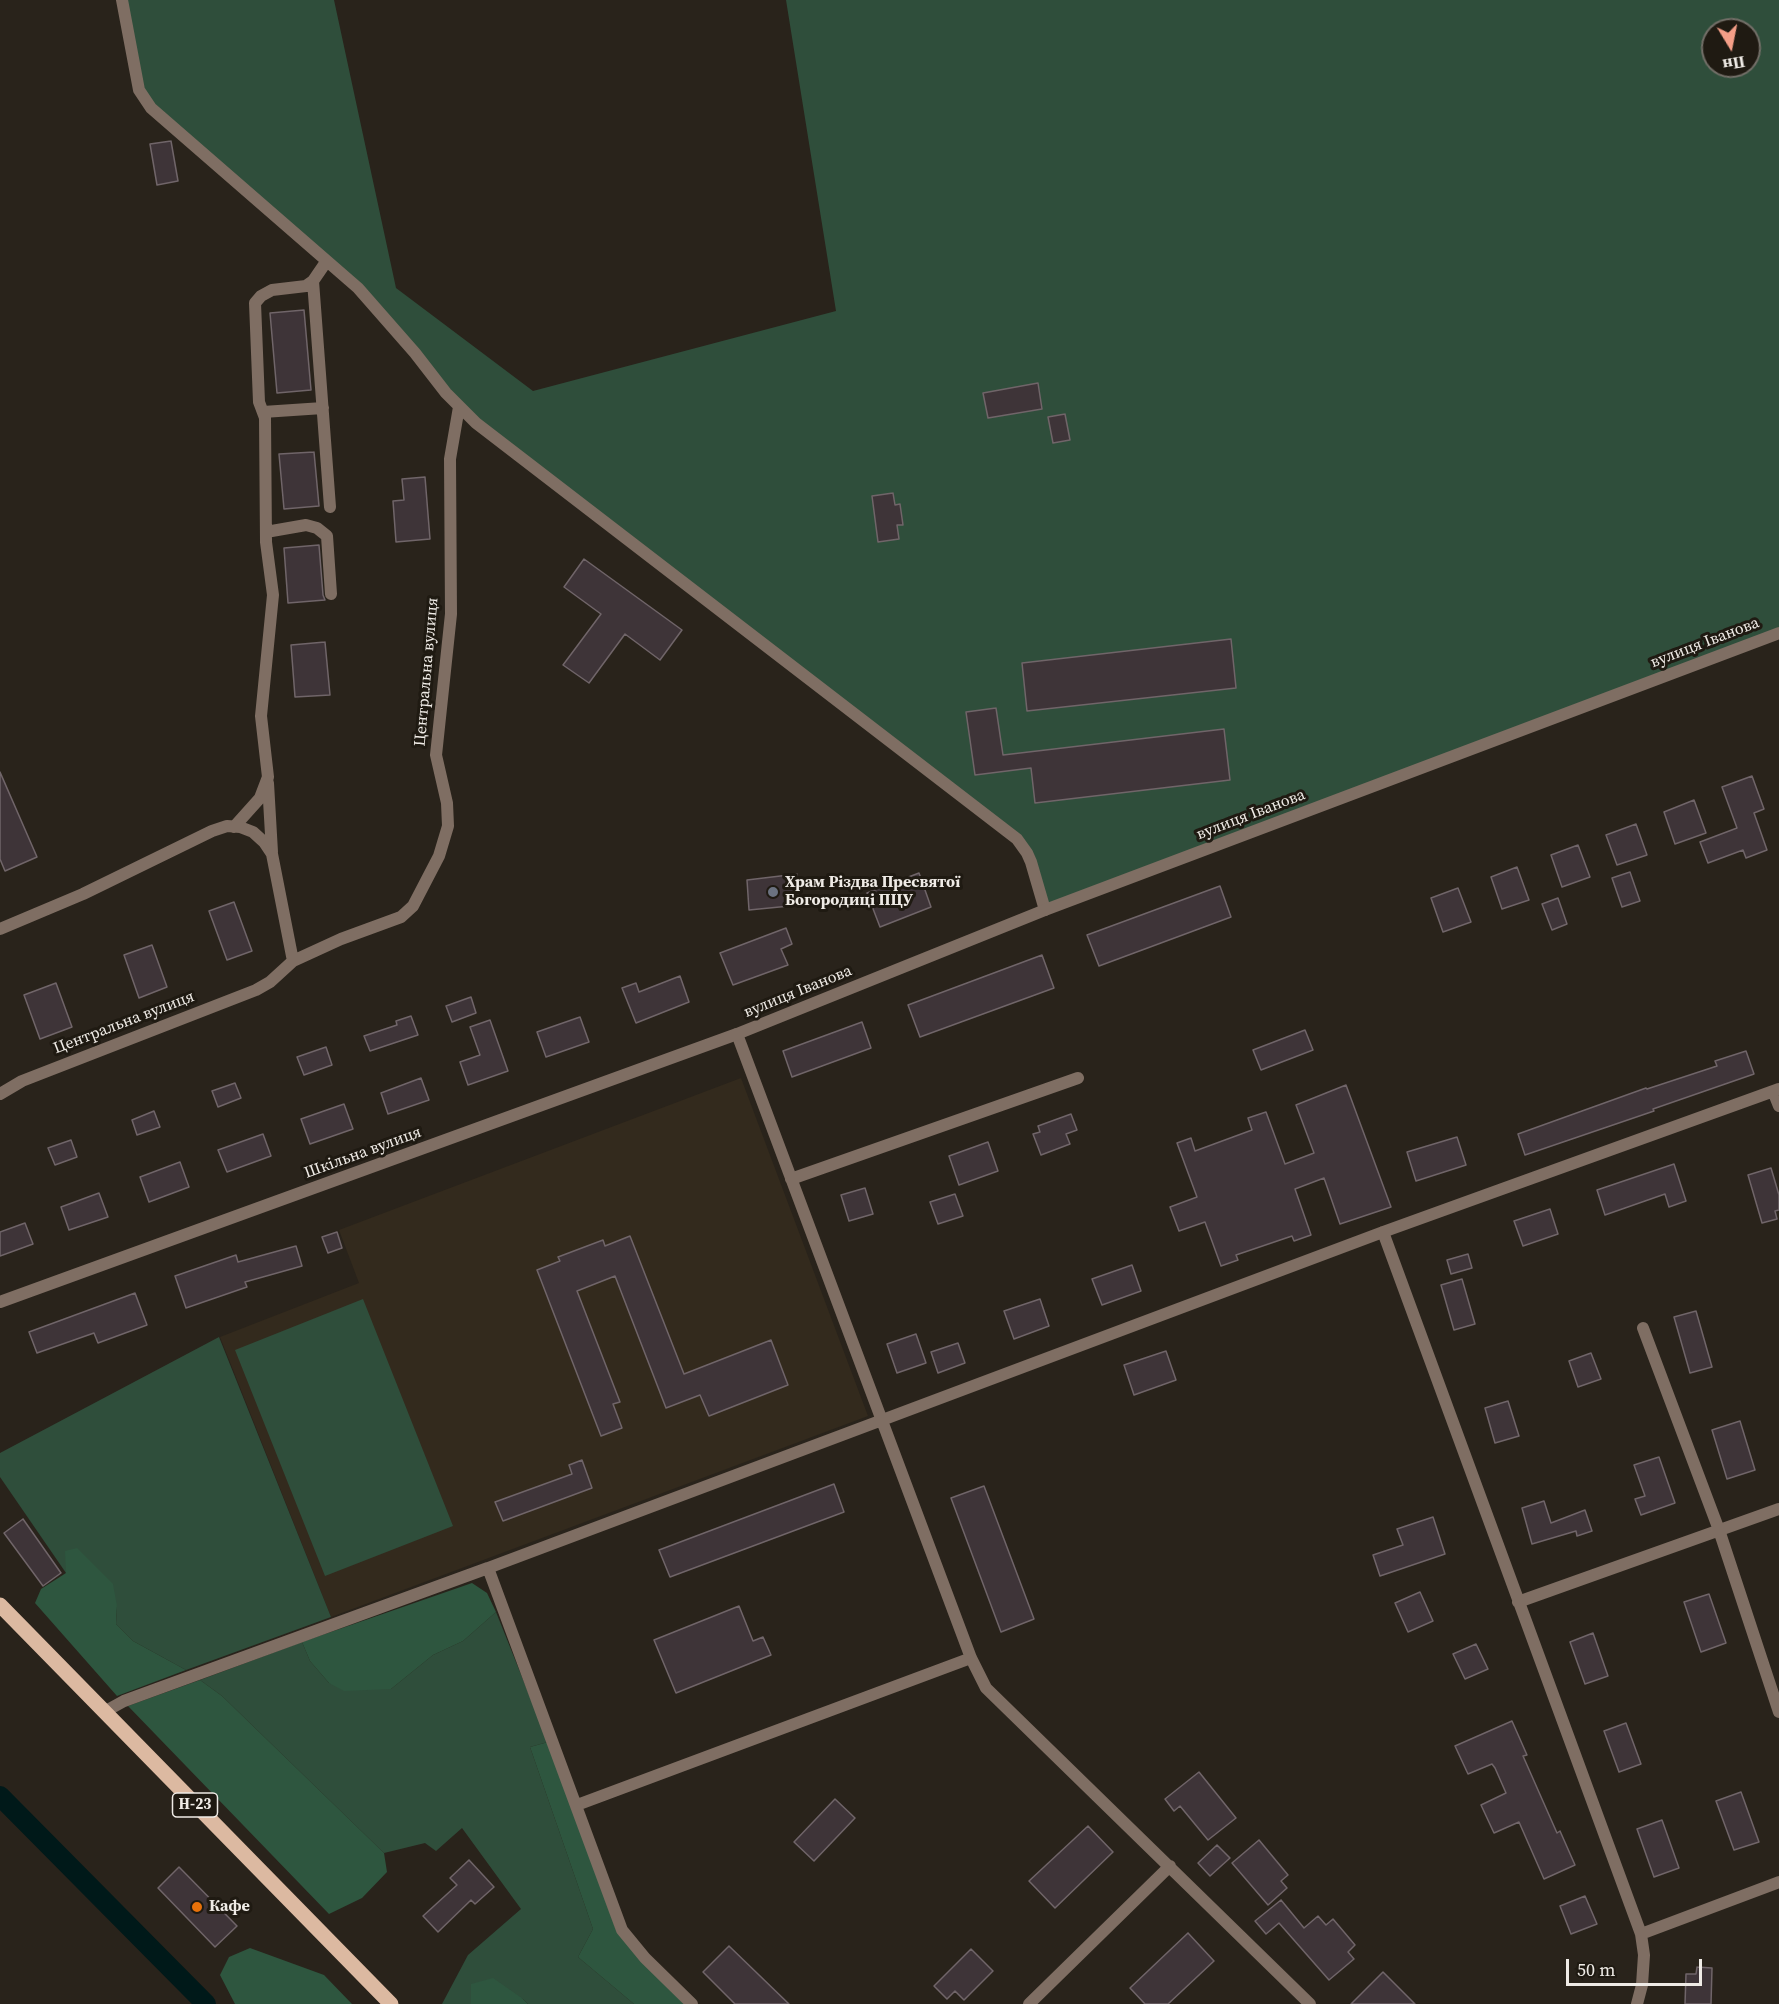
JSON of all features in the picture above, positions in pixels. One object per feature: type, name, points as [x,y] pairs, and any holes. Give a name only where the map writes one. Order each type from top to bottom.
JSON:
[{"type":"main road","name":"Н-23","points":[[0,1605],[391,2004]]},
{"type":"street","points":[[122,0],[139,90],[151,108],[358,288],[415,352],[446,393],[476,423],[1017,839],[1028,853],[1045,910]]},
{"type":"street","points":[[293,962],[272,854],[268,777],[261,716],[273,595],[266,532],[265,418],[259,402],[255,303],[261,296],[272,290],[306,286],[314,281],[327,262]]},
{"type":"street","points":[[314,281],[330,507]]},
{"type":"street","name":"Центральна вулиця","points":[[0,1094],[22,1081],[255,990],[270,982],[293,962],[340,939],[401,917],[413,906],[439,856],[448,826],[447,803],[436,755],[451,614],[450,459],[459,407]]},
{"type":"street","points":[[263,412],[323,408]]},
{"type":"street","points":[[266,532],[306,525],[317,528],[327,536],[331,594]]},
{"type":"street","name":"вулиця Іванова","points":[[737,1034],[1045,910],[1779,633]]},
{"type":"street","points":[[234,826],[260,798],[268,777]]},
{"type":"street","points":[[0,929],[83,894],[212,831],[227,826],[253,832],[272,854]]},
{"type":"street","points":[[737,1034],[971,1658],[986,1688],[1310,2004]]},
{"type":"street","name":"Шкільна вулиця","points":[[0,1302],[737,1034]]},
{"type":"street","points":[[791,1179],[1078,1078]]},
{"type":"street","points":[[104,1712],[124,1701],[488,1568],[1383,1232],[1776,1090],[1779,1106]]},
{"type":"street","points":[[1383,1232],[1641,1934],[1644,1955],[1642,1985],[1637,2004]]},
{"type":"street","points":[[1643,1328],[1719,1530],[1779,1712]]},
{"type":"street","points":[[1518,1602],[1779,1509]]},
{"type":"street","points":[[488,1568],[622,1930],[645,1959],[692,2004]]},
{"type":"street","points":[[576,1805],[971,1658]]},
{"type":"street","points":[[1029,2004],[1170,1866]]},
{"type":"street","points":[[1641,1934],[1779,1882]]},
{"type":"shaded area","points":[[741,1078],[868,1416],[331,1617],[220,1337],[359,1283],[339,1230]]},
{"type":"green space","points":[[122,0],[334,0],[396,288],[533,391],[836,311],[786,0],[1779,0],[1779,634],[1045,910],[1027,853],[476,423],[358,288],[139,90]]},
{"type":"green space","points":[[363,1299],[453,1526],[325,1576],[235,1350]]},
{"type":"green space","points":[[219,1337],[331,1617],[186,1670],[133,1641],[116,1624],[117,1606],[66,1573],[0,1477],[0,1453]]},
{"type":"green space","points":[[77,1548],[113,1584],[117,1606],[116,1624],[133,1641],[186,1670],[117,1696],[35,1603],[41,1589],[66,1573],[65,1551]]},
{"type":"green space","points":[[472,1583],[487,1593],[496,1612],[463,1641],[433,1655],[391,1689],[344,1691],[329,1683],[310,1661],[302,1642]]},
{"type":"green space","points":[[496,1612],[548,1742],[530,1747],[593,1929],[578,1957],[634,2004],[528,2004],[523,1999],[471,1984],[471,2004],[442,2004],[468,1955],[521,1909],[462,1828],[436,1851],[425,1843],[384,1853],[222,1696],[200,1680],[302,1642],[310,1661],[329,1683],[391,1689],[433,1655],[463,1641]]},
{"type":"green space","points":[[200,1680],[222,1696],[384,1853],[387,1872],[362,1898],[329,1914],[128,1706]]},
{"type":"green space","points":[[548,1742],[617,1932],[684,2004],[634,2004],[578,1957],[593,1929],[530,1747]]},
{"type":"green space","points":[[250,1948],[324,1975],[352,2004],[235,2004],[220,1975],[229,1957]]},
{"type":"green space","points":[[493,1978],[528,2004],[471,2004],[471,1984]]},
{"type":"building","points":[[171,141],[178,181],[157,185],[150,144]]},
{"type":"building","points":[[304,310],[311,390],[277,393],[270,313]]},
{"type":"building","points":[[1038,383],[1042,409],[988,418],[983,393]]},
{"type":"building","points":[[1065,414],[1070,440],[1053,443],[1048,417]]},
{"type":"building","points":[[314,452],[319,506],[284,509],[279,454]]},
{"type":"building","points":[[425,477],[430,539],[396,542],[393,501],[404,500],[402,479]]},
{"type":"building","points":[[893,493],[895,505],[900,504],[903,525],[897,525],[899,539],[878,542],[872,496]]},
{"type":"building","points":[[319,545],[325,600],[288,603],[284,548]]},
{"type":"building","points":[[584,559],[682,630],[660,660],[625,634],[589,683],[563,665],[601,614],[564,587]]},
{"type":"building","points":[[1231,639],[1236,688],[1027,711],[1022,663]]},
{"type":"building","points":[[325,642],[330,695],[295,697],[291,645]]},
{"type":"building","points":[[996,708],[1003,755],[1224,729],[1230,780],[1035,803],[1031,768],[975,775],[966,712]]},
{"type":"building","points":[[0,772],[37,857],[5,871],[0,859]]},
{"type":"building","points":[[1752,776],[1764,809],[1754,813],[1767,850],[1746,858],[1743,850],[1708,863],[1700,842],[1737,828],[1722,787]]},
{"type":"building","points":[[1694,800],[1706,833],[1675,844],[1664,812]]},
{"type":"building","points":[[1636,824],[1647,855],[1617,865],[1606,835]]},
{"type":"building","points":[[1578,845],[1590,877],[1562,887],[1551,855]]},
{"type":"building","points":[[1517,867],[1529,900],[1502,909],[1491,877]]},
{"type":"building","points":[[1630,872],[1640,901],[1622,907],[1612,878]]},
{"type":"building","points":[[919,873],[931,907],[880,927],[867,893]]},
{"type":"building","name":"Храм Різдва Пресвятої Богородиці ПЦУ","points":[[797,874],[800,905],[749,910],[747,880]]},
{"type":"building","points":[[1220,886],[1231,917],[1099,966],[1087,935]]},
{"type":"building","points":[[1458,888],[1471,922],[1443,932],[1431,898]]},
{"type":"building","points":[[1558,898],[1567,924],[1552,930],[1542,904]]},
{"type":"building","points":[[234,902],[252,951],[227,960],[209,911]]},
{"type":"building","points":[[786,928],[792,944],[781,949],[788,965],[733,985],[720,953]]},
{"type":"building","points":[[152,945],[167,987],[139,998],[124,955]]},
{"type":"building","points":[[1042,955],[1054,988],[920,1037],[908,1005]]},
{"type":"building","points":[[680,976],[689,1002],[636,1023],[622,988],[636,983],[639,992]]},
{"type":"building","points":[[56,983],[72,1027],[40,1039],[24,995]]},
{"type":"building","points":[[471,997],[476,1013],[452,1022],[446,1006]]},
{"type":"building","points":[[411,1016],[418,1035],[370,1051],[364,1036],[397,1025],[396,1021]]},
{"type":"building","points":[[580,1017],[589,1042],[546,1057],[537,1032]]},
{"type":"building","points":[[490,1020],[508,1071],[468,1085],[460,1062],[480,1055],[470,1027]]},
{"type":"building","points":[[862,1022],[871,1048],[792,1077],[783,1051]]},
{"type":"building","points":[[1305,1030],[1313,1050],[1261,1070],[1253,1050]]},
{"type":"building","points":[[326,1047],[332,1065],[304,1075],[297,1057]]},
{"type":"building","points":[[1746,1051],[1754,1074],[1525,1155],[1518,1134],[1646,1088],[1717,1066],[1715,1061]]},
{"type":"building","points":[[421,1078],[429,1100],[388,1114],[381,1093]]},
{"type":"building","points":[[235,1083],[241,1098],[218,1107],[212,1091]]},
{"type":"building","points":[[1346,1085],[1391,1207],[1340,1224],[1324,1178],[1295,1189],[1311,1235],[1294,1241],[1292,1236],[1236,1255],[1238,1260],[1221,1266],[1205,1222],[1179,1231],[1170,1207],[1197,1197],[1177,1143],[1191,1138],[1195,1151],[1252,1130],[1248,1118],[1266,1112],[1285,1164],[1314,1153],[1296,1105]]},
{"type":"building","points":[[344,1104],[353,1129],[310,1144],[301,1119]]},
{"type":"building","points":[[154,1111],[160,1127],[137,1135],[132,1120]]},
{"type":"building","points":[[1071,1114],[1077,1130],[1066,1134],[1070,1144],[1041,1155],[1033,1134],[1040,1132],[1038,1126]]},
{"type":"building","points":[[263,1134],[271,1156],[227,1172],[218,1150]]},
{"type":"building","points":[[1457,1137],[1466,1165],[1416,1181],[1407,1152]]},
{"type":"building","points":[[71,1140],[77,1157],[55,1165],[48,1148]]},
{"type":"building","points":[[988,1142],[998,1171],[959,1185],[949,1156]]},
{"type":"building","points":[[180,1162],[189,1187],[149,1202],[140,1177]]},
{"type":"building","points":[[1674,1164],[1686,1201],[1669,1207],[1665,1194],[1605,1215],[1597,1190]]},
{"type":"building","points":[[1771,1168],[1779,1195],[1779,1210],[1775,1211],[1777,1219],[1762,1223],[1748,1175]]},
{"type":"building","points":[[865,1188],[873,1214],[849,1221],[841,1195]]},
{"type":"building","points":[[99,1193],[108,1217],[69,1230],[61,1207]]},
{"type":"building","points":[[955,1194],[963,1216],[938,1224],[930,1202]]},
{"type":"building","points":[[1550,1209],[1558,1234],[1523,1246],[1514,1221]]},
{"type":"building","points":[[25,1223],[33,1244],[0,1256],[0,1232]]},
{"type":"building","points":[[337,1232],[342,1248],[328,1253],[322,1237]]},
{"type":"building","points":[[630,1236],[684,1374],[771,1340],[788,1385],[709,1416],[700,1395],[666,1408],[615,1276],[577,1291],[620,1402],[613,1404],[622,1428],[601,1436],[537,1270],[560,1261],[558,1257],[603,1240],[605,1246]]},
{"type":"building","points":[[296,1246],[302,1266],[245,1282],[247,1287],[186,1308],[175,1276],[236,1255],[238,1262]]},
{"type":"building","points":[[1468,1254],[1472,1268],[1451,1274],[1447,1260]]},
{"type":"building","points":[[1132,1265],[1141,1291],[1102,1305],[1092,1279]]},
{"type":"building","points":[[1462,1279],[1475,1324],[1454,1330],[1441,1285]]},
{"type":"building","points":[[135,1293],[147,1325],[98,1343],[94,1333],[37,1353],[29,1332]]},
{"type":"building","points":[[1040,1299],[1049,1326],[1014,1339],[1004,1311]]},
{"type":"building","points":[[1696,1311],[1712,1367],[1690,1373],[1674,1317]]},
{"type":"building","points":[[916,1334],[926,1363],[897,1373],[887,1344]]},
{"type":"building","points":[[958,1343],[965,1363],[938,1373],[931,1352]]},
{"type":"building","points":[[1166,1351],[1176,1380],[1134,1395],[1124,1365]]},
{"type":"building","points":[[1591,1353],[1601,1379],[1578,1387],[1569,1361]]},
{"type":"building","points":[[1508,1401],[1519,1436],[1495,1443],[1485,1408]]},
{"type":"building","points":[[1740,1421],[1755,1470],[1727,1479],[1712,1430]]},
{"type":"building","points":[[1659,1457],[1675,1503],[1641,1515],[1635,1499],[1645,1496],[1634,1465]]},
{"type":"building","points":[[582,1460],[592,1488],[503,1521],[495,1502],[572,1474],[569,1465]]},
{"type":"building","points":[[834,1484],[844,1512],[670,1577],[659,1550]]},
{"type":"building","points":[[984,1486],[1034,1619],[1001,1632],[951,1498]]},
{"type":"building","points":[[1544,1501],[1551,1523],[1585,1510],[1592,1531],[1577,1536],[1576,1531],[1532,1544],[1522,1508]]},
{"type":"building","points":[[1433,1517],[1445,1554],[1380,1576],[1373,1555],[1403,1545],[1397,1529]]},
{"type":"building","points":[[23,1519],[61,1573],[43,1586],[4,1533]]},
{"type":"building","points":[[1420,1592],[1433,1621],[1408,1632],[1395,1603]]},
{"type":"building","points":[[1709,1594],[1726,1643],[1701,1652],[1684,1602]]},
{"type":"building","points":[[739,1606],[753,1641],[763,1637],[771,1655],[676,1693],[654,1640]]},
{"type":"building","points":[[1593,1633],[1608,1676],[1585,1684],[1570,1642]]},
{"type":"building","points":[[1476,1644],[1488,1669],[1465,1679],[1453,1654]]},
{"type":"building","points":[[1512,1721],[1527,1755],[1523,1756],[1557,1833],[1560,1831],[1575,1865],[1544,1879],[1519,1822],[1494,1833],[1481,1805],[1506,1793],[1495,1768],[1492,1764],[1468,1774],[1455,1746]]},
{"type":"building","points":[[1626,1723],[1641,1764],[1619,1772],[1604,1731]]},
{"type":"building","points":[[1199,1772],[1236,1818],[1208,1840],[1180,1806],[1174,1811],[1165,1799]]},
{"type":"building","points":[[1741,1792],[1759,1842],[1734,1850],[1716,1801]]},
{"type":"building","points":[[835,1799],[855,1818],[814,1861],[794,1842]]},
{"type":"building","points":[[1662,1820],[1679,1868],[1654,1877],[1637,1829]]},
{"type":"building","points":[[1088,1826],[1113,1852],[1055,1908],[1029,1881]]},
{"type":"building","points":[[1259,1840],[1288,1875],[1281,1881],[1287,1888],[1268,1905],[1232,1863]]},
{"type":"building","points":[[1217,1845],[1230,1858],[1210,1876],[1198,1863]]},
{"type":"building","points":[[469,1860],[494,1887],[475,1904],[471,1900],[438,1932],[423,1916],[457,1885],[450,1878]]},
{"type":"building","name":"Кафе","points":[[179,1867],[237,1926],[215,1947],[158,1888]]},
{"type":"building","points":[[1585,1896],[1597,1924],[1571,1934],[1560,1906]]},
{"type":"building","points":[[1281,1900],[1304,1928],[1318,1916],[1326,1925],[1333,1919],[1355,1945],[1348,1952],[1354,1959],[1329,1980],[1279,1923],[1266,1934],[1255,1921]]},
{"type":"building","points":[[1188,1933],[1214,1961],[1168,2004],[1145,2004],[1130,1988]]},
{"type":"building","points":[[729,1946],[789,2004],[735,2004],[703,1972]]},
{"type":"building","points":[[971,1949],[993,1971],[964,2000],[955,1991],[947,1999],[934,1986]]},
{"type":"building","points":[[1697,1967],[1712,1968],[1711,2004],[1685,2004],[1686,1974],[1696,1974]]},
{"type":"building","points":[[1383,1972],[1415,2004],[1351,2004]]},
{"type":"waterway","points":[[0,1796],[206,2004]]},
{"type":"place","name":"Храм Різдва Пресвятої Богородиці ПЦУ","points":[[773,892]]},
{"type":"place","name":"Кафе","points":[[197,1907]]}]
